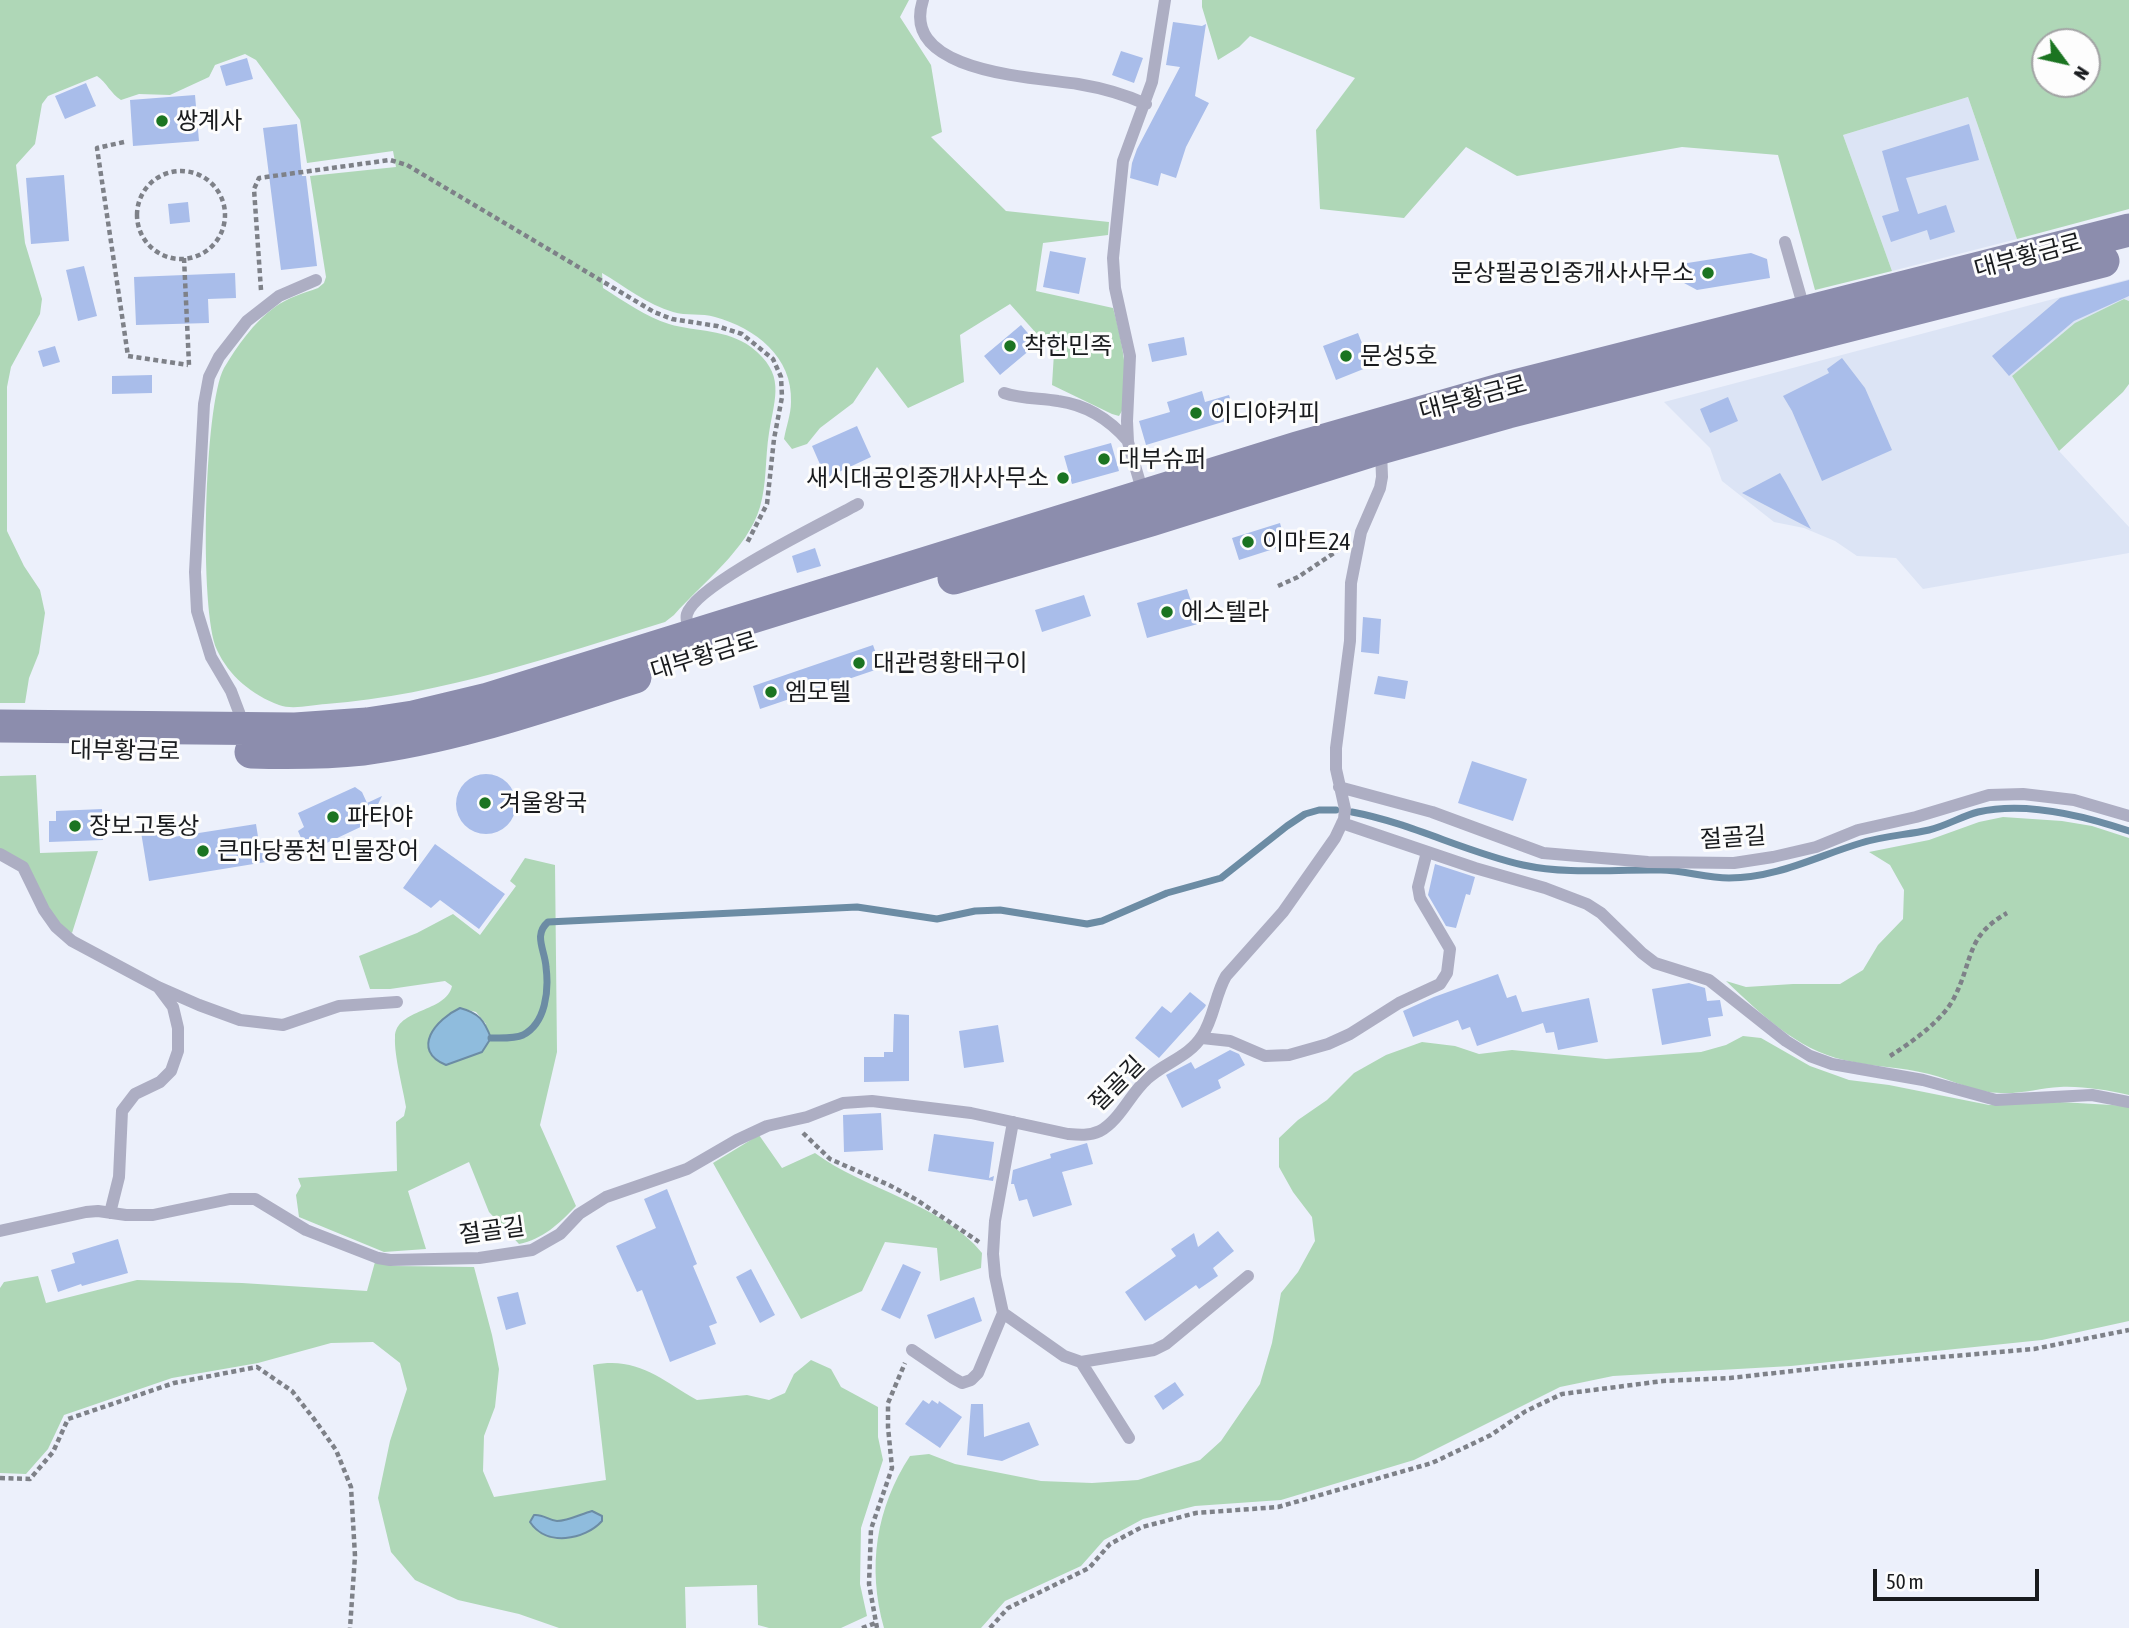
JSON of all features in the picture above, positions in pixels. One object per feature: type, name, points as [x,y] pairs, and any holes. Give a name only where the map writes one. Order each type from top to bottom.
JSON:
[{"type":"main road","name":"대부황금로","points":[[1809,325],[2129,230]]},
{"type":"main road","name":"대부황금로","points":[[0,750],[247,741],[413,717],[488,699],[691,636],[1147,508],[1377,437],[1499,390],[2129,254]]},
{"type":"main road","name":"대부황금로","points":[[0,726],[247,741],[304,752],[362,749],[471,727],[934,584],[1147,508]]},
{"type":"lane","points":[[923,0],[919,10],[925,35],[942,54],[957,61],[995,72],[1106,89],[1146,104]]},
{"type":"lane","points":[[1147,508],[1128,442],[1130,355],[1115,288],[1113,258],[1123,160],[1152,82],[1165,0]]},
{"type":"lane","points":[[1785,242],[1809,325]]},
{"type":"lane","points":[[247,741],[232,691],[211,657],[197,611],[195,572],[204,404],[209,377],[234,337],[263,307],[279,296],[316,280]]},
{"type":"lane","points":[[1004,393],[1016,397],[1060,401],[1085,408],[1103,417],[1118,429],[1128,442]]},
{"type":"lane","points":[[1377,437],[1382,477],[1361,532],[1351,583],[1350,641],[1337,734],[1336,769],[1345,809],[1342,823],[1335,838],[1283,912],[1226,976],[1202,1038],[1230,1041],[1265,1056],[1289,1055],[1328,1044],[1350,1034],[1399,1003],[1440,985],[1447,973],[1450,949],[1420,898],[1418,887],[1427,852]]},
{"type":"lane","points":[[691,636],[686,621],[687,613],[696,601],[718,582],[858,504]]},
{"type":"lane","name":"절골길","points":[[1339,787],[1432,812],[1543,853],[1648,862],[1734,863],[1773,858],[1816,847],[1858,830],[1916,817],[1989,795],[2023,794],[2074,800],[2129,816]]},
{"type":"lane","points":[[1342,823],[1587,904],[1608,919],[1655,963],[1709,980],[1766,1027],[1810,1056],[1860,1071],[1923,1080],[1996,1100],[2092,1095],[2129,1101]]},
{"type":"lane","points":[[0,854],[23,867],[44,910],[56,927],[72,941],[158,987],[199,1005],[240,1020],[283,1025],[339,1006],[397,1002]]},
{"type":"lane","points":[[110,1213],[119,1177],[122,1111],[135,1094],[160,1082],[171,1071],[178,1051],[178,1028],[173,1007],[158,987]]},
{"type":"lane","name":"절골길","points":[[0,1231],[86,1212],[126,1216],[153,1215],[242,1197],[267,1204],[306,1230],[378,1258],[390,1260],[498,1256],[532,1250],[560,1234],[579,1214],[606,1197],[687,1169],[737,1140],[768,1126],[807,1117],[843,1103],[856,1101],[971,1113],[1080,1136],[1099,1131],[1113,1120],[1148,1078],[1202,1038]]},
{"type":"lane","points":[[912,1350],[962,1383],[971,1380],[978,1373],[1003,1313],[993,1254],[995,1221],[1013,1122]]},
{"type":"lane","points":[[1003,1313],[1064,1356],[1081,1362],[1154,1350],[1166,1344],[1248,1276]]},
{"type":"lane","points":[[1081,1362],[1129,1438]]},
{"type":"path","points":[[124,142],[97,148],[128,356],[188,365],[209,377]]},
{"type":"path","points":[[263,307],[254,189],[259,178],[390,160],[407,165],[654,312],[673,319],[717,326],[742,334],[773,359],[781,377],[782,397],[766,504],[746,545],[718,582]]},
{"type":"path","points":[[174,171],[189,171],[204,177],[215,186],[223,200],[225,215],[222,230],[215,243],[203,253],[184,258],[162,254],[150,247],[137,222],[137,208],[142,195],[150,184],[174,171]]},
{"type":"path","points":[[184,258],[188,365]]},
{"type":"path","points":[[1278,586],[1329,558],[1361,532]]},
{"type":"path","points":[[1860,1071],[1892,1056],[1923,1033],[1953,1000],[1975,940],[1990,923],[2007,913]]},
{"type":"path","points":[[791,1119],[830,1159],[917,1200],[969,1234],[993,1254]]},
{"type":"path","points":[[990,1628],[1008,1608],[1089,1568],[1110,1544],[1142,1527],[1196,1513],[1278,1507],[1432,1463],[1491,1435],[1526,1411],[1562,1394],[1663,1381],[1730,1378],[2034,1349],[2129,1330]]},
{"type":"path","points":[[862,1628],[876,1625],[869,1584],[871,1529],[892,1468],[888,1403],[912,1350]]},
{"type":"path","points":[[0,1478],[30,1479],[52,1452],[68,1419],[174,1383],[257,1367],[292,1391],[314,1419],[336,1450],[351,1487],[355,1556],[350,1628]]},
{"type":"shaded area","points":[[1968,97],[2017,239],[1892,271],[1843,135]]},
{"type":"shaded area","points":[[2129,279],[2129,301],[2124,299],[2012,376],[2059,451],[2129,527],[2129,553],[1923,589],[1896,558],[1857,556],[1835,541],[1804,528],[1774,522],[1722,481],[1710,448],[1664,402]]},
{"type":"green space","points":[[0,0],[909,0],[900,17],[931,65],[942,132],[931,137],[1006,211],[1109,222],[1108,235],[1043,243],[1036,291],[1113,308],[1125,364],[1124,407],[1119,416],[1112,414],[1052,385],[1054,353],[1010,304],[960,335],[964,382],[908,408],[877,367],[853,403],[820,428],[807,444],[792,449],[784,439],[791,407],[790,386],[786,371],[769,347],[730,322],[710,316],[678,313],[654,305],[602,273],[603,288],[660,321],[742,341],[762,357],[774,376],[775,397],[760,507],[754,523],[735,551],[665,622],[539,661],[455,683],[370,699],[296,707],[279,705],[260,696],[235,676],[217,650],[211,628],[206,508],[208,463],[217,389],[229,360],[246,335],[267,313],[324,283],[326,277],[310,176],[396,167],[393,151],[307,163],[300,120],[256,60],[245,54],[215,65],[209,77],[170,95],[139,94],[121,100],[97,76],[48,96],[42,104],[35,144],[16,165],[25,243],[42,299],[40,314],[11,367],[7,387],[7,531],[24,566],[40,590],[45,613],[39,653],[29,678],[25,703],[0,703]]},
{"type":"green space","points":[[1202,0],[2129,0],[2129,209],[2017,239],[1968,97],[1843,135],[1892,271],[1815,290],[1778,155],[1682,147],[1517,176],[1466,147],[1404,218],[1320,209],[1316,130],[1355,78],[1250,36],[1239,47],[1218,60]]},
{"type":"green space","points":[[2124,299],[2129,301],[2129,384],[2059,451],[2012,376],[2075,323]]},
{"type":"green space","points":[[36,775],[40,853],[98,851],[72,933],[61,926],[46,903],[30,869],[0,849],[0,776]]},
{"type":"green space","points":[[2003,817],[2092,826],[2129,838],[2129,1095],[2069,1087],[2016,1093],[1992,1092],[1919,1072],[1844,1060],[1810,1048],[1780,1029],[1726,981],[1746,987],[1840,984],[1863,970],[1878,945],[1903,919],[1904,890],[1890,865],[1869,852],[1929,840],[1979,822]]},
{"type":"green space","points":[[525,858],[555,865],[557,1052],[540,1125],[576,1206],[550,1230],[519,1244],[489,1212],[469,1162],[408,1191],[426,1249],[384,1252],[299,1217],[296,1195],[301,1186],[298,1178],[397,1171],[396,1122],[404,1116],[406,1107],[396,1053],[397,1028],[412,1015],[441,1001],[452,986],[445,981],[390,989],[370,989],[359,956],[417,933],[453,914],[480,935],[516,886],[510,881]],"holes":[[[460,1008],[476,1012],[486,1024],[460,1059],[446,1065]]]},
{"type":"green space","points":[[1743,1036],[1761,1038],[1810,1066],[1849,1080],[1889,1085],[1989,1105],[2060,1102],[2129,1106],[2129,1321],[2042,1340],[1791,1366],[1613,1376],[1560,1387],[1414,1460],[1281,1500],[1195,1506],[1143,1519],[1104,1540],[1081,1566],[1005,1601],[981,1628],[884,1628],[876,1583],[878,1539],[889,1496],[910,1456],[929,1454],[955,1464],[1041,1481],[1092,1483],[1138,1480],[1200,1460],[1221,1441],[1260,1384],[1272,1343],[1281,1293],[1298,1272],[1315,1241],[1312,1217],[1279,1167],[1279,1138],[1298,1120],[1327,1100],[1354,1073],[1386,1055],[1422,1042],[1455,1046],[1479,1054],[1512,1050],[1606,1059],[1701,1052],[1726,1045]]},
{"type":"green space","points":[[759,1135],[782,1168],[815,1153],[834,1166],[947,1222],[966,1236],[982,1253],[981,1268],[940,1281],[937,1248],[885,1242],[862,1291],[801,1319],[713,1163]]},
{"type":"green space","points":[[375,1262],[394,1266],[474,1267],[499,1369],[495,1407],[484,1436],[483,1471],[494,1497],[606,1480],[593,1365],[609,1363],[636,1367],[697,1400],[747,1395],[769,1400],[785,1393],[794,1374],[811,1360],[831,1369],[841,1387],[878,1407],[878,1437],[883,1460],[861,1528],[860,1584],[867,1616],[841,1628],[769,1628],[758,1625],[757,1585],[685,1587],[686,1628],[559,1628],[519,1614],[458,1600],[415,1580],[391,1552],[378,1498],[390,1441],[407,1389],[400,1363],[373,1342],[331,1343],[258,1363],[172,1378],[64,1415],[48,1449],[26,1474],[0,1473],[0,1288],[4,1282],[38,1276],[46,1303],[137,1280],[367,1291]]},
{"type":"water","points":[[460,1008],[480,1018],[491,1038],[482,1052],[446,1065],[435,1059],[428,1043],[443,1019]]},
{"type":"water","points":[[592,1511],[602,1516],[602,1521],[586,1533],[566,1538],[546,1535],[530,1522],[534,1515],[557,1521]]},
{"type":"building","points":[[1173,22],[1202,26],[1206,24],[1195,96],[1209,103],[1186,147],[1176,178],[1161,173],[1158,186],[1130,178],[1137,149],[1180,67],[1166,65]]},
{"type":"building","points":[[1121,51],[1143,58],[1134,83],[1112,75]]},
{"type":"building","points":[[247,58],[253,79],[226,86],[220,66]]},
{"type":"building","points":[[86,83],[96,106],[65,119],[55,96]]},
{"type":"building","points":[[195,95],[199,141],[133,146],[130,100]]},
{"type":"building","points":[[297,124],[302,176],[306,176],[317,266],[281,270],[263,128]]},
{"type":"building","points":[[1969,124],[1979,160],[1906,178],[1918,214],[1946,205],[1955,232],[1930,240],[1927,230],[1891,242],[1882,216],[1899,211],[1882,151]]},
{"type":"building","points":[[64,175],[69,241],[31,244],[26,178]]},
{"type":"building","points":[[188,202],[190,222],[170,224],[168,204]]},
{"type":"building","points":[[1050,251],[1086,258],[1079,294],[1043,287]]},
{"type":"building","points":[[1751,253],[1767,259],[1770,278],[1697,290],[1684,283],[1681,264]]},
{"type":"building","points":[[84,266],[97,316],[78,321],[66,270]]},
{"type":"building","points":[[235,273],[236,298],[208,299],[209,323],[136,325],[134,277]]},
{"type":"building","points":[[2129,280],[2129,296],[2074,321],[2009,376],[1992,356],[2060,298]]},
{"type":"building","points":[[1021,325],[1037,344],[1000,375],[984,356]]},
{"type":"building","points":[[1358,333],[1371,366],[1336,380],[1323,346]]},
{"type":"building","points":[[1184,337],[1187,355],[1152,362],[1148,344]]},
{"type":"building","points":[[55,346],[60,362],[43,367],[38,351]]},
{"type":"building","points":[[1842,358],[1865,388],[1892,450],[1822,481],[1783,396],[1829,373],[1827,369]]},
{"type":"building","points":[[152,375],[152,393],[112,394],[112,376]]},
{"type":"building","points":[[1202,391],[1205,402],[1229,395],[1236,418],[1146,445],[1139,421],[1170,412],[1167,402]]},
{"type":"building","points":[[1728,397],[1738,421],[1710,433],[1700,409]]},
{"type":"building","points":[[857,426],[871,457],[826,478],[812,446]]},
{"type":"building","points":[[1111,443],[1119,471],[1072,484],[1064,456]]},
{"type":"building","points":[[1780,473],[1786,483],[1811,529],[1742,493]]},
{"type":"building","points":[[1280,523],[1286,545],[1239,560],[1232,538]]},
{"type":"building","points":[[815,548],[821,566],[797,573],[792,556]]},
{"type":"building","points":[[1187,589],[1191,601],[1199,599],[1205,622],[1147,638],[1137,603]]},
{"type":"building","points":[[1084,595],[1091,616],[1042,632],[1035,610]]},
{"type":"building","points":[[1363,617],[1381,619],[1379,654],[1361,652]]},
{"type":"building","points":[[873,645],[881,668],[760,709],[753,686]]},
{"type":"building","points":[[1378,676],[1408,681],[1405,699],[1374,694]]},
{"type":"building","points":[[1472,761],[1527,779],[1513,821],[1458,803]]},
{"type":"building","points":[[486,774],[507,783],[516,804],[507,825],[486,834],[465,825],[456,804],[465,783]]},
{"type":"building","points":[[355,787],[362,792],[367,803],[382,796],[369,823],[314,849],[311,844],[305,847],[298,831],[304,827],[298,813]]},
{"type":"building","points":[[102,809],[103,840],[49,842],[49,821],[56,821],[56,811]]},
{"type":"building","points":[[256,824],[259,843],[269,841],[272,861],[149,881],[141,832],[165,828],[167,838]]},
{"type":"building","points":[[435,844],[505,894],[479,929],[440,900],[431,908],[403,888]]},
{"type":"building","points":[[1435,864],[1475,877],[1470,895],[1466,894],[1456,928],[1446,926],[1428,895]]},
{"type":"building","points":[[1498,974],[1507,998],[1516,995],[1522,1012],[1589,998],[1598,1042],[1558,1050],[1554,1032],[1546,1033],[1543,1023],[1477,1046],[1470,1027],[1462,1030],[1458,1020],[1413,1037],[1403,1011]]},
{"type":"building","points":[[1689,983],[1705,988],[1707,1001],[1720,1000],[1723,1016],[1708,1018],[1711,1036],[1662,1045],[1652,989]]},
{"type":"building","points":[[1190,992],[1206,1005],[1159,1058],[1135,1038],[1162,1006],[1171,1013]]},
{"type":"building","points":[[894,1014],[909,1015],[909,1081],[864,1082],[864,1057],[884,1057],[884,1052],[893,1052]]},
{"type":"building","points":[[998,1025],[1004,1062],[964,1068],[959,1031]]},
{"type":"building","points":[[1230,1050],[1239,1054],[1245,1065],[1218,1080],[1221,1088],[1182,1108],[1166,1075],[1191,1062],[1195,1069]]},
{"type":"building","points":[[881,1113],[883,1150],[844,1152],[843,1115]]},
{"type":"building","points":[[934,1134],[994,1142],[989,1178],[994,1176],[993,1181],[928,1171]]},
{"type":"building","points":[[1087,1143],[1093,1164],[1062,1172],[1072,1205],[1033,1217],[1027,1199],[1019,1201],[1014,1184],[1011,1184],[1013,1170],[1051,1158],[1050,1154]]},
{"type":"building","points":[[667,1189],[697,1264],[693,1266],[717,1323],[709,1326],[716,1344],[670,1362],[642,1290],[637,1292],[616,1246],[656,1228],[644,1199]]},
{"type":"building","points":[[1218,1231],[1234,1251],[1213,1268],[1218,1276],[1199,1289],[1196,1285],[1145,1321],[1125,1292],[1176,1256],[1171,1249],[1194,1233],[1198,1247]]},
{"type":"building","points":[[118,1239],[128,1273],[58,1292],[51,1270],[75,1263],[72,1253]]},
{"type":"building","points":[[903,1264],[921,1272],[900,1319],[881,1310]]},
{"type":"building","points":[[751,1269],[775,1315],[760,1323],[736,1277]]},
{"type":"building","points":[[518,1292],[526,1324],[506,1330],[497,1297]]},
{"type":"building","points":[[974,1297],[982,1321],[935,1339],[927,1315]]},
{"type":"building","points":[[1175,1382],[1184,1395],[1163,1410],[1154,1396]]},
{"type":"building","points":[[923,1400],[929,1404],[932,1400],[938,1404],[939,1401],[962,1417],[940,1448],[905,1424]]},
{"type":"building","points":[[971,1404],[983,1404],[984,1437],[1029,1422],[1039,1445],[1002,1461],[967,1455]]},
{"type":"waterway","points":[[1352,812],[1395,823],[1480,853],[1540,868],[1574,871],[1669,870],[1729,878],[1780,870],[1869,841],[1929,830],[1978,812],[1996,809],[2055,812],[2129,831]]},
{"type":"waterway","points":[[491,1038],[523,1035],[537,1023],[547,986],[541,932],[548,922],[857,907],[937,919],[975,911],[1000,910],[1087,924],[1102,921],[1167,893],[1221,878],[1305,814],[1319,810],[1336,810]]},
{"type":"place","name":"쌍계사","points":[[162,121]]},
{"type":"place","name":"문상필공인중개사사무소","points":[[1708,273]]},
{"type":"place","name":"착한민족","points":[[1010,346]]},
{"type":"place","name":"문성5호","points":[[1346,356]]},
{"type":"place","name":"이디야커피","points":[[1196,413]]},
{"type":"place","name":"대부슈퍼","points":[[1104,459]]},
{"type":"place","name":"새시대공인중개사사무소","points":[[1063,478]]},
{"type":"place","name":"이마트24","points":[[1248,542]]},
{"type":"place","name":"에스텔라","points":[[1167,612]]},
{"type":"place","name":"대관령황태구이","points":[[859,663]]},
{"type":"place","name":"엠모텔","points":[[771,692]]},
{"type":"place","name":"겨울왕국","points":[[485,803]]},
{"type":"place","name":"파타야","points":[[333,817]]},
{"type":"place","name":"장보고통상","points":[[75,826]]},
{"type":"place","name":"큰마당풍천 민물장어","points":[[203,851]]}]
